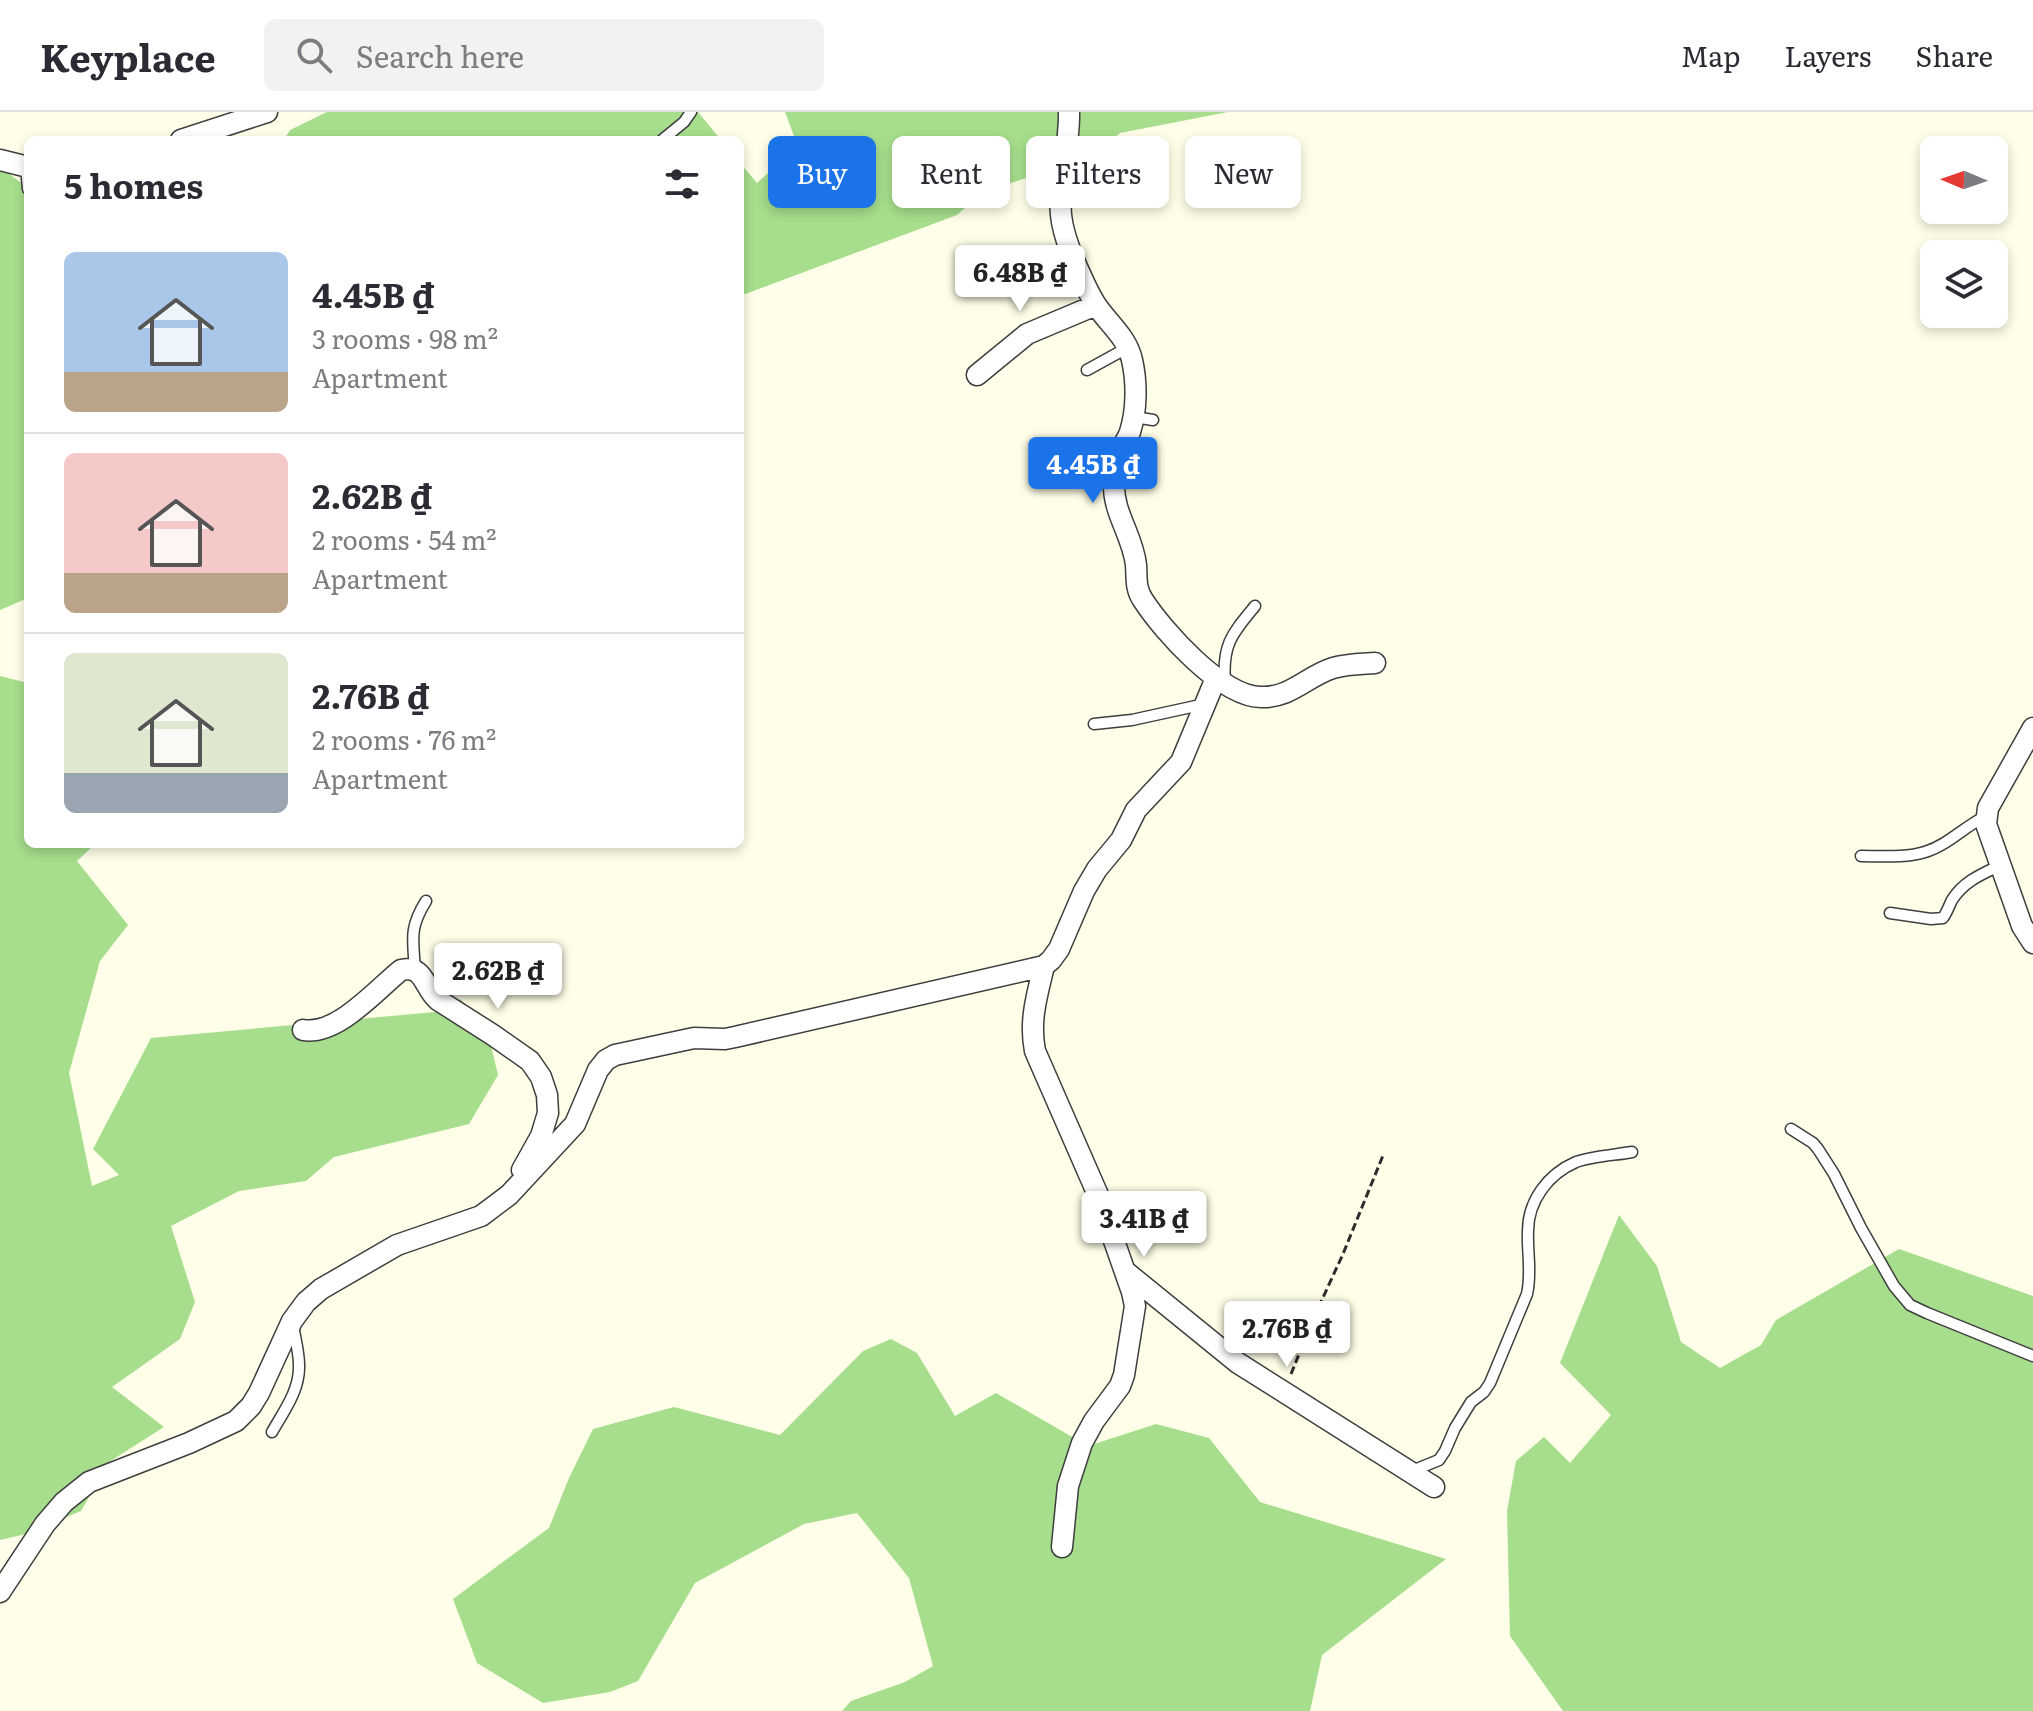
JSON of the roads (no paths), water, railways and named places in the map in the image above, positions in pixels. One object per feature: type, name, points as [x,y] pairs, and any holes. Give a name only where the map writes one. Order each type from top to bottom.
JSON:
[{"type":"street","points":[[193,136],[267,112]]},
{"type":"street","points":[[1069,112],[1070,131],[1061,216],[1082,277],[1096,305],[1123,338],[1132,359],[1135,391],[1144,419],[1129,435],[1121,450],[1114,481],[1115,504],[1133,551],[1136,584],[1142,598],[1177,642],[1221,682],[1243,694],[1259,697],[1285,694],[1334,668],[1375,663]]},
{"type":"street","points":[[0,160],[24,166]]},
{"type":"street","points":[[977,375],[1027,334],[1096,305]]},
{"type":"street","points":[[1062,1547],[1068,1486],[1082,1443],[1120,1386],[1135,1306],[1098,1195],[1035,1051],[1033,1014],[1044,966],[1059,949],[1084,891],[1121,840],[1136,810],[1181,762],[1205,704],[1221,682]]},
{"type":"street","points":[[2033,728],[1986,816],[1986,824],[2022,926],[2033,943]]},
{"type":"street","points":[[0,1592],[45,1524],[64,1502],[89,1482],[236,1421],[259,1393],[292,1321],[321,1289],[397,1245],[481,1216],[509,1195],[575,1124],[598,1070],[606,1060],[615,1055],[694,1038],[725,1039],[1044,966]]},
{"type":"street","points":[[303,1030],[329,1028],[401,970],[410,968],[421,974],[430,993],[438,1000],[530,1061],[541,1077],[547,1095],[548,1113],[541,1136],[509,1195]]},
{"type":"street","points":[[1125,1271],[1238,1363],[1434,1487]]},
{"type":"lane","points":[[667,136],[691,112]]},
{"type":"lane","points":[[1039,285],[1070,246]]},
{"type":"lane","points":[[1087,370],[1127,348]]},
{"type":"lane","points":[[1221,682],[1227,645],[1255,606]]},
{"type":"lane","points":[[1094,724],[1132,720],[1205,704]]},
{"type":"lane","points":[[1861,856],[1925,852],[1986,816]]},
{"type":"lane","points":[[1890,913],[1943,918],[1963,886],[2001,865]]},
{"type":"lane","points":[[415,970],[413,931],[416,917],[426,901]]},
{"type":"lane","points":[[1791,1129],[1818,1149],[1894,1286],[1910,1305],[2033,1356]]},
{"type":"lane","points":[[1410,1472],[1439,1460],[1471,1402],[1490,1383],[1527,1294],[1530,1282],[1528,1222],[1540,1190],[1576,1162],[1632,1152]]},
{"type":"lane","points":[[272,1432],[293,1396],[299,1376],[292,1321]]}]
